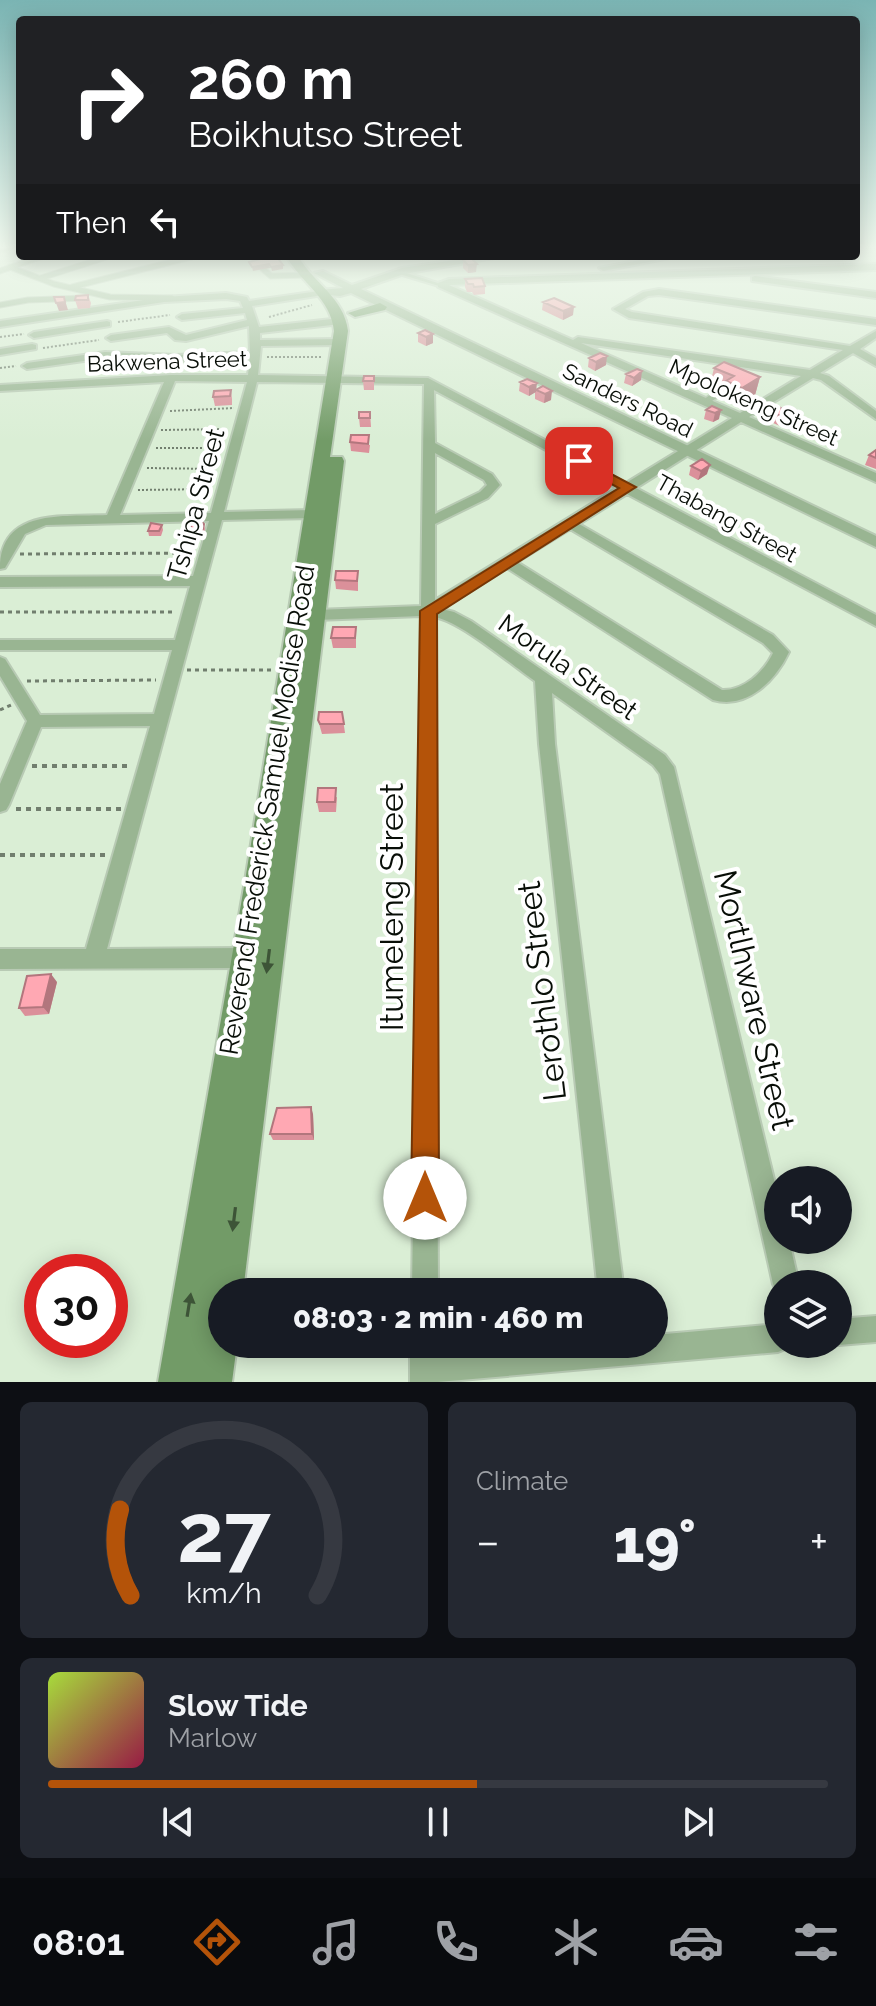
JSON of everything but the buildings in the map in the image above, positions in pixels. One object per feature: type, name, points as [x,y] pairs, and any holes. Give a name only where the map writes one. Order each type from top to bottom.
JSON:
[{"type":"main road","name":"Reverend Frederick Samuel Modise Road","points":[[177,1382],[313,514],[339,314]]},
{"type":"main road","name":"Reverend Frederick Samuel Modise Road","points":[[227,1278],[316,615],[339,314]]},
{"type":"main road","points":[[213,1382],[216,1358]]},
{"type":"street","points":[[0,324],[89,311]]},
{"type":"street","points":[[244,311],[253,330]]},
{"type":"street","points":[[27,365],[105,355],[176,358],[253,330],[343,311]]},
{"type":"street","points":[[182,317],[253,330],[343,311]]},
{"type":"street","name":"Mpolokeng Street","points":[[500,311],[876,478]]},
{"type":"street","points":[[622,311],[625,315],[852,349],[876,363]]},
{"type":"street","points":[[800,311],[876,322]]},
{"type":"street","points":[[111,338],[169,330],[183,339],[339,314],[405,314]]},
{"type":"street","name":"Sanders Road","points":[[339,314],[405,314],[876,542]]},
{"type":"street","name":"Bakwena Street","points":[[0,388],[171,378],[253,378],[339,314]]},
{"type":"street","name":"Thabang Street","points":[[339,314],[411,378],[429,382],[876,621]]},
{"type":"street","points":[[17,387],[33,341],[32,319]]},
{"type":"street","points":[[0,352],[107,324]]},
{"type":"street","name":"Tshipa Street","points":[[94,958],[237,448],[253,378],[253,330]]},
{"type":"street","points":[[316,615],[428,611],[876,334]]},
{"type":"street","points":[[560,338],[812,374],[825,378],[876,416]]},
{"type":"street","points":[[112,519],[171,378]]},
{"type":"street","name":"Itumeleng Street","points":[[425,1278],[429,382]]},
{"type":"street","points":[[429,445],[488,477],[494,485],[484,495],[429,522]]},
{"type":"street","points":[[3,560],[20,531],[35,522],[313,514]]},
{"type":"street","points":[[509,563],[714,694],[733,697],[752,687],[776,663],[781,652],[779,648],[570,524]]},
{"type":"street","points":[[0,582],[200,581]]},
{"type":"street","name":"Morula Street","points":[[428,611],[455,617],[659,760],[670,776]]},
{"type":"street","points":[[0,645],[180,645]]},
{"type":"street","points":[[0,663],[35,721]]},
{"type":"street","name":"Lerothlo Street","points":[[543,681],[547,744],[609,1278]]},
{"type":"street","points":[[35,721],[161,720]]},
{"type":"street","points":[[8,807],[17,766],[35,721]]},
{"type":"street","name":"Mortlhware Street","points":[[670,776],[783,1270]]},
{"type":"street","points":[[0,959],[244,958]]},
{"type":"street","points":[[852,1331],[876,1329]]},
{"type":"street","points":[[668,1346],[764,1339]]},
{"type":"street","points":[[424,1365],[508,1358]]},
{"type":"lane","points":[[335,311],[339,314]]},
{"type":"lane","points":[[705,402],[720,392]]},
{"type":"path","points":[[107,324],[174,314],[182,317]]},
{"type":"path","points":[[253,330],[339,314]]},
{"type":"path","points":[[253,330],[339,314]]},
{"type":"path","points":[[0,337],[33,341],[111,338]]},
{"type":"path","points":[[0,368],[27,365]]},
{"type":"path","points":[[157,411],[246,408]]},
{"type":"path","points":[[149,430],[241,429]]},
{"type":"path","points":[[141,448],[237,448]]},
{"type":"path","points":[[133,468],[231,469]]},
{"type":"path","points":[[124,490],[226,489]]},
{"type":"path","points":[[3,560],[208,552]]},
{"type":"path","points":[[0,612],[191,612]]},
{"type":"path","points":[[13,681],[289,670]]},
{"type":"path","points":[[17,766],[148,766]]},
{"type":"path","points":[[8,807],[137,810]]},
{"type":"path","points":[[0,855],[122,855]]},
{"type":"route","points":[[425,1198],[428,611],[629,487],[579,461]]}]
